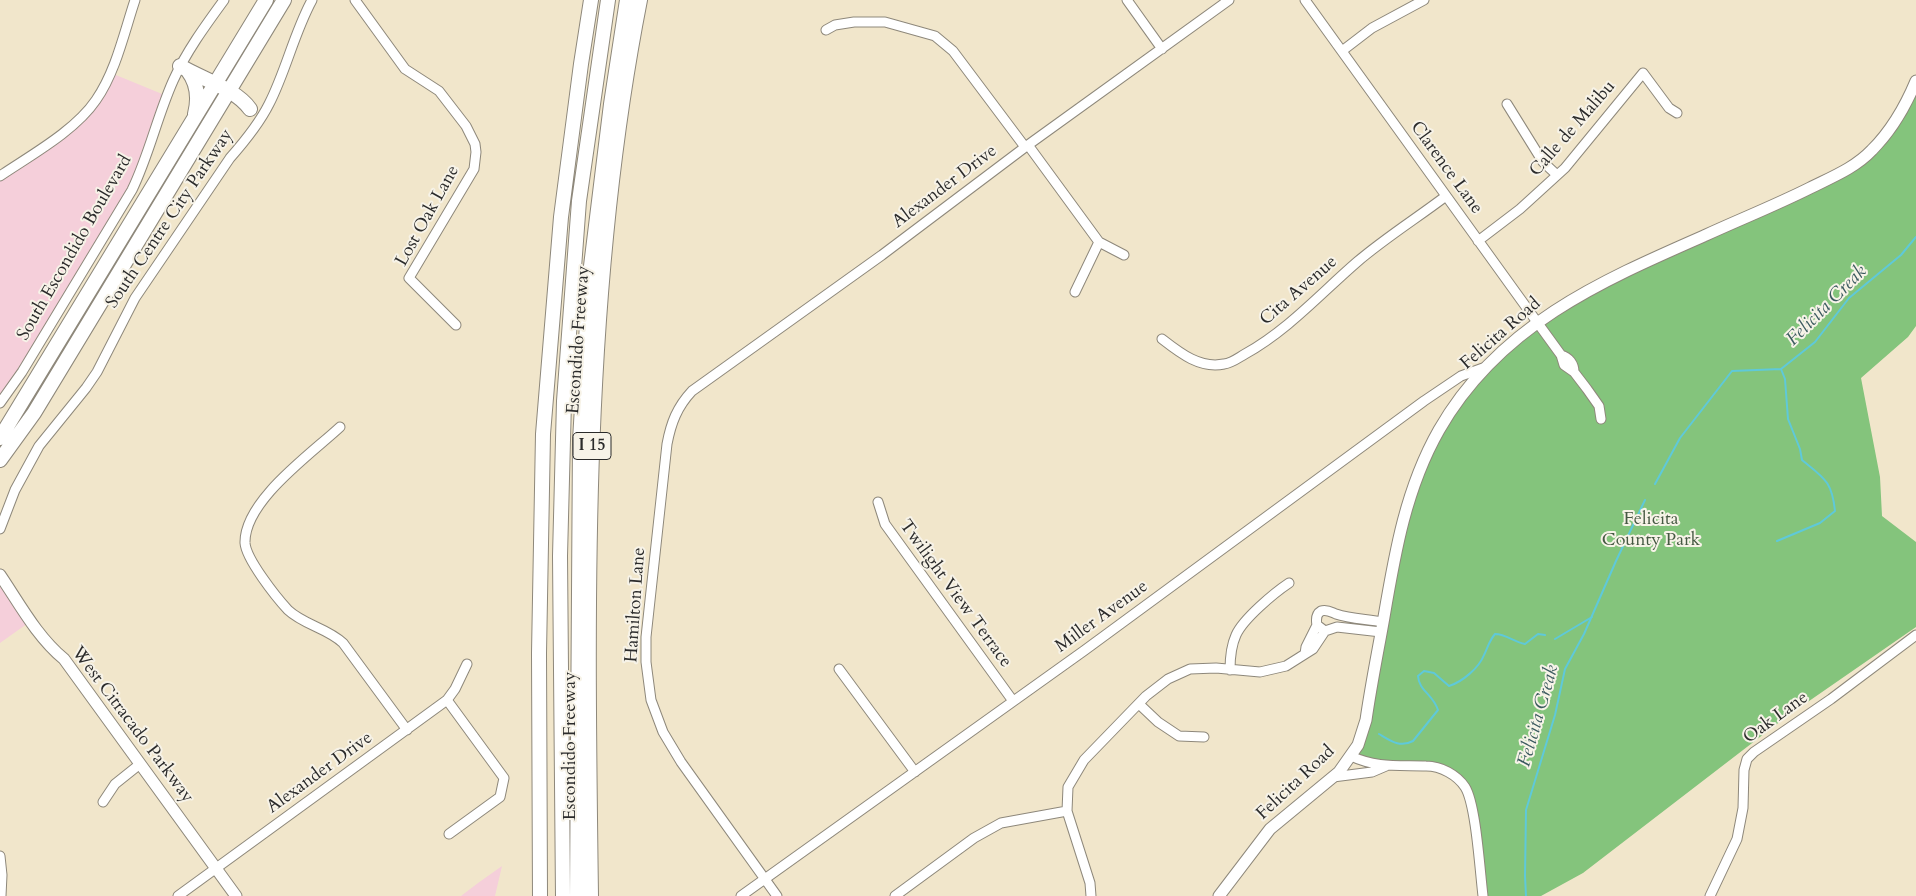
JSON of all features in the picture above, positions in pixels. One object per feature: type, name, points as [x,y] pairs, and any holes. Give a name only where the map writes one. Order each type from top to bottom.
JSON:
[{"type":"highway","name":"South Centre City Parkway","points":[[0,438],[266,0]]},
{"type":"highway","name":"South Centre City Parkway","points":[[0,460],[34,414],[284,0]]},
{"type":"highway","name":"Escondido Freeway","points":[[540,896],[538,856],[543,434],[561,217],[591,0]]},
{"type":"highway","points":[[563,896],[560,556],[564,401],[579,201],[608,0]]},
{"type":"highway","points":[[577,896],[580,440],[590,274],[611,104],[627,0]]},
{"type":"highway","name":"Escondido Freeway","points":[[591,896],[590,580],[593,417],[599,294],[622,96],[640,0]]},
{"type":"highway","points":[[184,68],[201,75],[214,87],[228,95],[241,108],[253,109],[244,69]]},
{"type":"highway","points":[[184,68],[194,78],[198,94],[193,122]]},
{"type":"highway","points":[[531,896],[538,856]]},
{"type":"main road","name":"Felicita Road","points":[[1218,896],[1270,829],[1333,777],[1358,745],[1366,720],[1394,554],[1412,487],[1438,431],[1458,400],[1483,368],[1537,322],[1572,299],[1646,262],[1786,200],[1846,171],[1873,148],[1896,119],[1916,81]]},
{"type":"main road","name":"West Citracado Parkway","points":[[0,575],[38,631],[55,652],[64,659],[236,896]]},
{"type":"street","points":[[0,176],[63,132],[96,101],[111,73],[135,0]]},
{"type":"street","name":"South Escondido Boulevard","points":[[0,403],[22,372],[132,190],[143,166],[167,94],[184,68],[198,36],[224,0]]},
{"type":"street","name":"South Centre City Parkway","points":[[0,529],[15,490],[39,446],[97,372],[133,302],[230,158],[248,138],[253,109],[278,83],[301,20],[312,0]]},
{"type":"street","name":"Lost Oak Lane","points":[[355,0],[405,69],[439,91],[466,126],[474,144],[476,152],[474,169],[409,278],[456,326]]},
{"type":"street","points":[[1127,0],[1162,48]]},
{"type":"street","name":"Alexander Drive","points":[[683,401],[692,391],[882,255],[1026,146],[1229,0]]},
{"type":"street","name":"Clarence Lane","points":[[1305,0],[1561,355],[1564,365],[1574,372],[1598,406],[1601,418]]},
{"type":"street","points":[[1342,50],[1372,28],[1424,0]]},
{"type":"street","points":[[826,30],[835,24],[885,22],[935,36],[953,50],[1100,242],[1124,255]]},
{"type":"street","name":"Calle de Malibu","points":[[1478,241],[1520,210],[1557,175],[1643,72],[1669,108],[1677,113]]},
{"type":"street","points":[[1507,104],[1543,162],[1557,175]]},
{"type":"street","name":"Cita Avenue","points":[[1162,340],[1182,355],[1201,363],[1223,364],[1232,362],[1289,324],[1359,261],[1446,196]]},
{"type":"street","points":[[1075,292],[1100,242]]},
{"type":"street","name":"Miller Avenue","points":[[741,896],[1013,701],[1424,401],[1461,376],[1483,368]]},
{"type":"street","name":"Hamilton Lane","points":[[683,401],[673,418],[667,444],[646,637],[648,684],[656,717],[671,747],[777,896]]},
{"type":"street","points":[[340,427],[265,495],[247,526],[245,544],[250,560],[288,609],[299,619],[335,635],[343,643],[407,730]]},
{"type":"street","name":"Twilight View Terrace","points":[[878,502],[885,524],[1013,701]]},
{"type":"street","points":[[1230,670],[1230,651],[1236,633],[1250,616],[1289,583]]},
{"type":"street","points":[[1305,654],[1306,647],[1317,625],[1317,615],[1322,611],[1329,610],[1337,615],[1382,627]]},
{"type":"street","points":[[1317,625],[1325,631]]},
{"type":"street","points":[[1091,896],[1090,883],[1067,811],[1068,787],[1084,760],[1139,704],[1168,679],[1190,669],[1260,672],[1286,666],[1313,649],[1325,631],[1337,627],[1382,627]]},
{"type":"street","name":"Oak Lane","points":[[1710,896],[1737,839],[1743,808],[1744,770],[1748,759],[1754,752],[1831,699],[1916,635]]},
{"type":"street","name":"Alexander Drive","points":[[178,896],[447,700],[455,689],[467,664]]},
{"type":"street","points":[[839,669],[915,772]]},
{"type":"street","points":[[447,700],[504,778],[500,797],[449,834]]},
{"type":"street","points":[[1139,704],[1158,722],[1180,736],[1204,737]]},
{"type":"street","points":[[1351,756],[1369,763],[1386,766],[1435,767],[1455,776],[1465,787],[1471,799],[1483,896]]},
{"type":"street","points":[[102,802],[115,784],[140,764]]},
{"type":"street","points":[[1333,777],[1367,773],[1386,766]]},
{"type":"street","points":[[895,896],[974,838],[1001,823],[1067,811]]},
{"type":"street","points":[[0,856],[2,875],[1,896]]},
{"type":"shaded area","points":[[111,73],[167,96],[143,166],[0,403],[0,176],[75,122]]},
{"type":"shaded area","points":[[0,575],[31,621],[0,643]]},
{"type":"shaded area","points":[[502,866],[495,896],[461,896],[478,883]]},
{"type":"green space","name":"Felicita County Park","points":[[1912,92],[1916,97],[1916,326],[1908,337],[1861,378],[1880,477],[1882,516],[1916,542],[1916,627],[1786,717],[1583,873],[1541,896],[1483,896],[1470,797],[1444,770],[1386,766],[1351,756],[1358,745],[1412,487],[1473,380],[1565,303],[1787,199],[1872,150]]},
{"type":"waterway","name":"Felicita Creak","points":[[1655,484],[1680,438],[1732,371],[1781,369],[1815,342],[1849,298],[1901,255],[1916,237]]},
{"type":"waterway","points":[[1777,541],[1820,523],[1835,511],[1832,493],[1826,481],[1802,460],[1800,449],[1788,419],[1785,379],[1781,369]]},
{"type":"waterway","name":"Felicita Creak","points":[[1526,896],[1526,810],[1555,715],[1565,669],[1584,634],[1645,500]]},
{"type":"waterway","points":[[1555,639],[1592,617]]},
{"type":"waterway","points":[[1379,734],[1400,744],[1413,741],[1438,710],[1419,681],[1418,676],[1424,671],[1434,673],[1449,686],[1470,674],[1482,660],[1495,634],[1503,635],[1525,644],[1538,634],[1545,635]]}]
